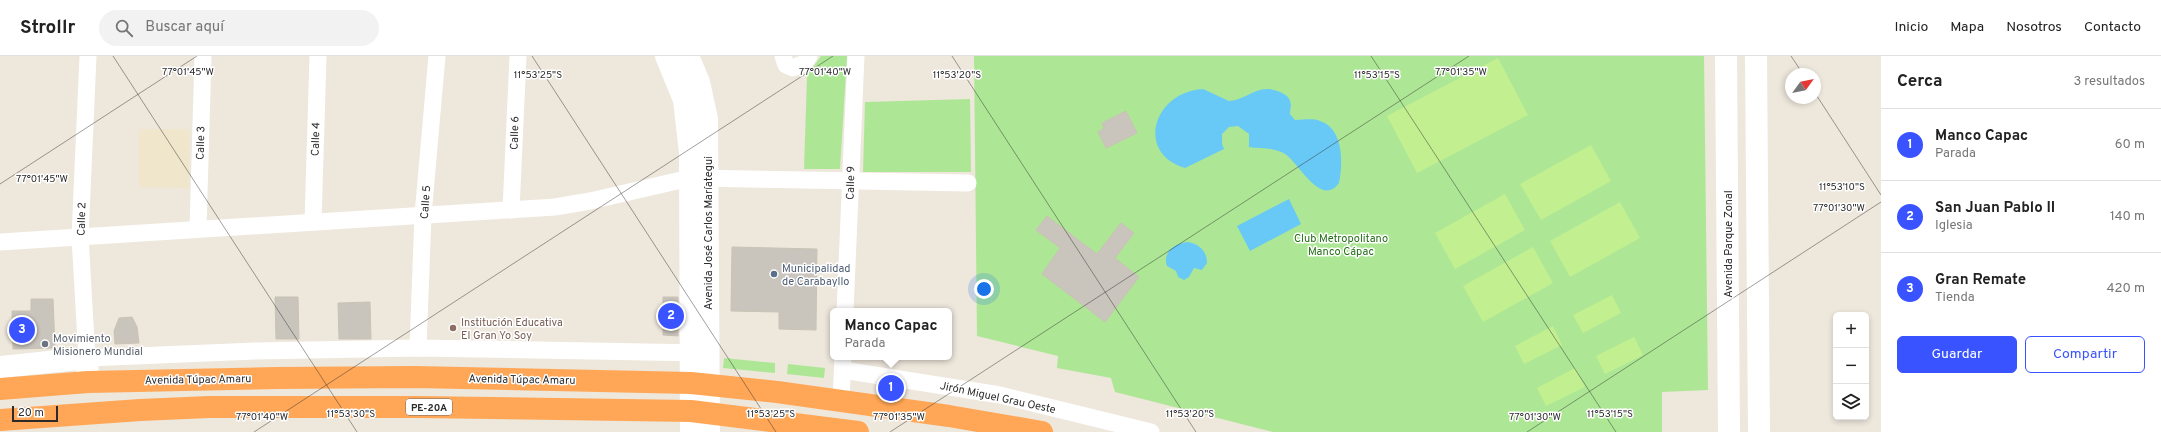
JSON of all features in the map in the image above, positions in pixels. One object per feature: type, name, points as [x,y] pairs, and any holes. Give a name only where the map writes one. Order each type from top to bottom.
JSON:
[{"type":"highway","name":"Avenida Túpac Amaru","points":[[0,389],[88,382],[416,377],[700,384],[949,416],[1042,432]]},
{"type":"highway","points":[[416,377],[416,407]]},
{"type":"highway","name":"PE-20A","points":[[0,420],[140,410],[209,407],[416,407],[858,432]]},
{"type":"main road","name":"Avenida José Carlos Maríategui","points":[[666,56],[684,100],[699,178]]},
{"type":"main road","name":"Avenida José Carlos Maríategui","points":[[688,56],[704,99],[707,119],[699,178],[700,422]]},
{"type":"main road","name":"Avenida Parque Zonal","points":[[1726,56],[1729,432]]},
{"type":"main road","points":[[1756,56],[1759,432]]},
{"type":"main road","points":[[0,367],[87,358],[88,382]]},
{"type":"street","name":"Calle 2","points":[[87,358],[80,237],[88,56]]},
{"type":"street","name":"Calle 3","points":[[198,229],[203,56]]},
{"type":"street","name":"Calle 4","points":[[313,222],[318,56]]},
{"type":"street","name":"Calle 5","points":[[418,348],[423,215],[437,56]]},
{"type":"street","name":"Calle 6","points":[[511,210],[518,56]]},
{"type":"street","points":[[783,56],[786,65],[793,68],[804,63],[809,56]]},
{"type":"street","name":"Calle 9","points":[[845,308],[856,56]]},
{"type":"street","points":[[0,242],[555,207],[699,178],[968,183]]},
{"type":"street","points":[[87,358],[255,351],[418,348],[700,353]]},
{"type":"street","points":[[841,401],[843,363]]},
{"type":"street","name":"Jirón Miguel Grau Oeste","points":[[843,363],[1000,395],[1151,432]]},
{"type":"shaded area","points":[[139,129],[189,129],[189,188],[139,187]]},
{"type":"green space","points":[[821,56],[847,56],[840,169],[804,169],[807,76]]},
{"type":"green space","name":"Club Metropolitano Manco Cápac","points":[[974,56],[1704,56],[1708,390],[1662,392],[1662,432],[1273,432],[1115,392],[1111,378],[1057,368],[1058,356],[977,336]]},
{"type":"green space","points":[[1498,58],[1528,115],[1417,173],[1387,116]]},
{"type":"green space","points":[[970,99],[971,172],[863,172],[865,102]]},
{"type":"green space","points":[[1591,145],[1611,181],[1541,220],[1520,184]]},
{"type":"green space","points":[[1505,194],[1525,230],[1455,269],[1435,233]]},
{"type":"green space","points":[[1620,202],[1640,238],[1570,277],[1550,241]]},
{"type":"green space","points":[[1533,247],[1553,283],[1483,322],[1463,286]]},
{"type":"green space","points":[[1612,295],[1621,313],[1583,333],[1573,315]]},
{"type":"green space","points":[[1553,326],[1562,345],[1524,364],[1515,346]]},
{"type":"green space","points":[[1634,337],[1643,355],[1605,374],[1596,356]]},
{"type":"green space","points":[[724,358],[775,363],[775,373],[723,368]]},
{"type":"green space","points":[[788,364],[825,368],[824,378],[787,374]]},
{"type":"green space","points":[[1575,368],[1585,387],[1546,406],[1537,388]]},
{"type":"water","points":[[1203,89],[1229,101],[1236,100],[1254,92],[1266,89],[1274,90],[1286,95],[1291,103],[1290,114],[1295,120],[1317,120],[1328,125],[1334,131],[1338,139],[1341,157],[1339,183],[1332,189],[1325,190],[1318,187],[1310,181],[1285,154],[1272,149],[1249,147],[1249,134],[1238,126],[1229,127],[1222,134],[1222,144],[1224,149],[1185,168],[1169,160],[1160,150],[1156,137],[1156,124],[1162,111],[1172,100],[1186,93]]},
{"type":"water","points":[[1289,199],[1301,224],[1250,251],[1237,226]]},
{"type":"water","points":[[1188,242],[1196,244],[1202,249],[1206,255],[1207,263],[1202,270],[1194,268],[1189,277],[1184,280],[1178,277],[1176,271],[1167,266],[1166,256],[1175,246]]},
{"type":"building","points":[[1126,111],[1137,133],[1106,148],[1098,132],[1104,128],[1102,123]]},
{"type":"building","points":[[1047,216],[1097,254],[1121,223],[1134,233],[1115,258],[1139,277],[1105,322],[1042,274],[1060,248],[1036,230]]},
{"type":"building","name":"Municipalidad de Carabayllo","points":[[732,247],[817,249],[816,330],[779,329],[779,312],[731,311]]},
{"type":"building","points":[[275,297],[298,297],[299,339],[276,339]]},
{"type":"building","points":[[663,297],[678,297],[678,336],[663,335]]},
{"type":"building","points":[[31,299],[53,299],[55,348],[13,349],[12,311],[31,311]]},
{"type":"building","points":[[370,302],[371,339],[339,339],[338,303]]},
{"type":"building","points":[[132,317],[137,327],[139,343],[115,344],[114,331],[119,318]]},
{"type":"place","name":"Municipalidad de Carabayllo","points":[[774,274]]},
{"type":"place","name":"San Juan Pablo II","points":[[671,316]]},
{"type":"place","name":"Institución Educativa El Gran Yo Soy","points":[[453,328]]},
{"type":"place","name":"Gran Remate","points":[[22,330]]},
{"type":"place","name":"Movimiento Misionero Mundial","points":[[45,344]]},
{"type":"place","name":"Manco Capac","points":[[891,388]]}]
